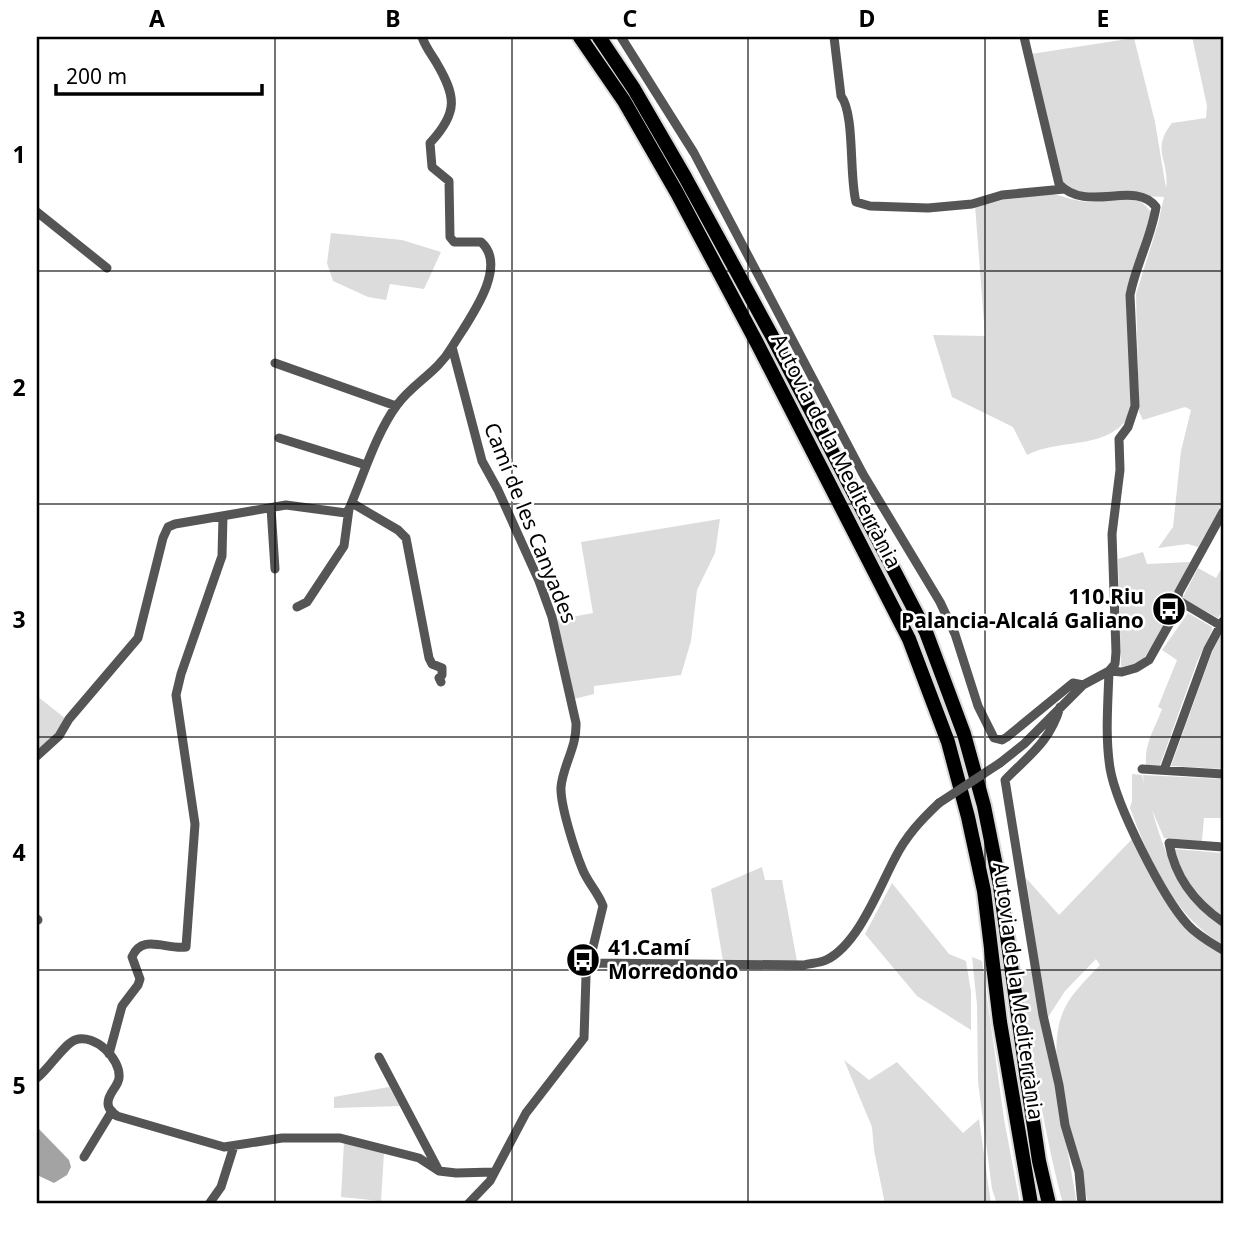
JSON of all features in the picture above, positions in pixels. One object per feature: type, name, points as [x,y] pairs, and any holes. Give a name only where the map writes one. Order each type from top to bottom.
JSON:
[{"type":"highway","name":"Autovia de la Mediterrània","points":[[580,37],[624,101],[677,193],[909,639],[948,742],[984,891],[1000,1022],[1031,1204]]},
{"type":"highway","name":"Autovia de la Mediterrània","points":[[599,37],[634,89],[685,177],[772,336],[926,632],[964,734],[984,806],[1000,886],[1039,1161],[1049,1204]]},
{"type":"street","points":[[298,607],[307,602],[344,546],[351,506],[366,465],[396,406],[443,363],[486,289],[491,274],[486,246],[481,242],[454,242],[450,237],[449,181],[432,167],[430,143],[442,131],[450,115],[453,96],[422,37]]},
{"type":"street","points":[[621,37],[694,153],[863,474],[940,602],[955,634],[978,706],[994,738],[1002,740],[1007,737],[1073,682],[1083,685]]},
{"type":"street","points":[[834,37],[841,96],[848,118],[856,202],[870,206],[928,208],[972,204],[1002,195],[1064,189]]},
{"type":"street","points":[[590,963],[804,964],[825,961],[841,948],[867,916],[896,856],[918,823],[939,803],[1000,763],[1032,737],[1083,685],[1109,671],[1115,664],[1112,534],[1120,470],[1119,439],[1128,427],[1135,406],[1130,295],[1136,268],[1153,227],[1156,207],[1147,199],[1138,196],[1114,195],[1088,199],[1064,189],[1059,184],[1024,37]]},
{"type":"street","points":[[37,212],[107,268]]},
{"type":"street","name":"Camí de les Canyades","points":[[452,347],[482,461],[539,581],[552,617],[577,737],[561,788],[566,816],[582,870],[603,906],[586,976],[584,1038],[526,1113],[490,1181],[468,1204]]},
{"type":"street","points":[[275,363],[396,406]]},
{"type":"street","points":[[279,438],[366,465]]},
{"type":"street","points":[[37,756],[59,736],[69,719],[138,638],[168,527],[294,505],[339,513],[346,513],[351,506]]},
{"type":"street","points":[[351,506],[398,530],[406,538],[429,658],[432,664],[442,668],[439,678],[441,682]]},
{"type":"street","points":[[271,508],[275,569]]},
{"type":"street","points":[[1109,671],[1136,668],[1149,660],[1172,619],[1176,599],[1223,512]]},
{"type":"street","points":[[109,1054],[122,1006],[138,985],[139,972],[132,957],[135,948],[149,943],[186,947],[195,824],[176,695],[222,556],[223,516]]},
{"type":"street","points":[[1164,770],[1208,649],[1222,624],[1176,599]]},
{"type":"street","points":[[1109,671],[1110,766],[1135,835],[1177,911],[1189,926],[1223,950]]},
{"type":"street","points":[[1060,707],[1054,727],[1027,760],[1005,780],[1043,1015],[1065,1125],[1079,1172],[1082,1204]]},
{"type":"street","points":[[1142,769],[1223,774]]},
{"type":"street","points":[[1223,847],[1169,843],[1172,862],[1193,896],[1223,922]]},
{"type":"street","points":[[37,1079],[74,1040],[91,1041],[109,1054],[119,1075],[108,1102],[111,1111],[117,1116],[224,1147],[282,1138],[340,1138],[419,1158],[439,1171],[494,1172]]},
{"type":"street","points":[[379,1057],[439,1171]]},
{"type":"street","points":[[84,1157],[111,1111]]},
{"type":"street","points":[[209,1204],[221,1188],[234,1146]]},
{"type":"shaded area","points":[[1192,37],[1223,37],[1223,503],[1198,547],[1188,544],[1158,548],[1173,527],[1181,451],[1191,410],[1185,407],[1143,420],[1139,412],[1136,294],[1164,197],[1084,193],[1062,184],[1031,54],[1134,38],[1155,122],[1166,188],[1167,178],[1161,148],[1166,133],[1172,123],[1206,118],[1207,106]]},
{"type":"shaded area","points":[[1052,194],[1085,202],[1132,199],[1146,206],[1151,213],[1126,297],[1132,411],[1112,433],[1027,455],[1013,427],[952,397],[933,335],[985,336],[975,205],[981,201]]},
{"type":"shaded area","points":[[331,233],[402,240],[441,252],[424,289],[390,284],[386,300],[368,297],[333,281],[327,263]]},
{"type":"shaded area","points":[[720,519],[715,553],[697,590],[691,641],[681,675],[594,686],[594,694],[574,699],[555,620],[593,613],[581,542]]},
{"type":"shaded area","points":[[1143,552],[1147,564],[1190,562],[1171,600],[1164,627],[1139,664],[1123,669],[1118,559]]},
{"type":"shaded area","points":[[1223,566],[1223,610],[1218,618],[1183,597],[1198,568],[1216,578]]},
{"type":"shaded area","points":[[1188,613],[1212,627],[1212,630],[1197,662],[1160,765],[1146,765],[1148,743],[1162,709],[1158,707],[1177,660],[1162,650]]},
{"type":"shaded area","points":[[1222,633],[1223,769],[1171,766],[1212,652]]},
{"type":"shaded area","points":[[37,696],[66,719],[59,731],[37,752]]},
{"type":"shaded area","points":[[1132,774],[1142,775],[1144,784],[1143,775],[1223,779],[1223,818],[1204,818],[1202,841],[1164,838],[1152,810],[1163,845],[1177,875],[1196,901],[1223,927],[1223,945],[1190,919],[1165,886],[1130,808]]},
{"type":"shaded area","points":[[1132,839],[1178,916],[1223,953],[1223,1204],[1088,1204],[1060,1085],[1057,1038],[1061,1017],[1068,1002],[1100,965],[1096,959],[1065,991],[1047,1019],[1026,878],[1059,915]]},
{"type":"shaded area","points":[[1172,850],[1223,853],[1223,920],[1194,893]]},
{"type":"shaded area","points":[[762,867],[765,880],[782,880],[797,961],[723,961],[711,889]]},
{"type":"shaded area","points":[[892,883],[949,954],[966,961],[971,992],[971,1030],[917,996],[865,934]]},
{"type":"shaded area","points":[[972,957],[982,961],[1004,1119],[1020,1204],[997,1204],[992,1189],[978,1082],[977,1005]]},
{"type":"shaded area","points":[[1020,971],[1036,972],[1077,1204],[1063,1204],[1056,1176],[1038,1088]]},
{"type":"shaded area","points":[[844,1060],[869,1080],[897,1062],[963,1133],[979,1119],[991,1204],[885,1204],[872,1127]]},
{"type":"shaded area","points":[[389,1087],[400,1106],[334,1108],[334,1097]]},
{"type":"shaded area","points":[[37,1127],[69,1160],[71,1167],[67,1175],[54,1183],[37,1175]]},
{"type":"shaded area","points":[[344,1142],[384,1153],[381,1201],[341,1197]]},
{"type":"place","name":"110.Riu Palancia-Alcalá Galiano","points":[[1169,609]]},
{"type":"place","name":"41.Camí Morredondo","points":[[583,960]]}]
